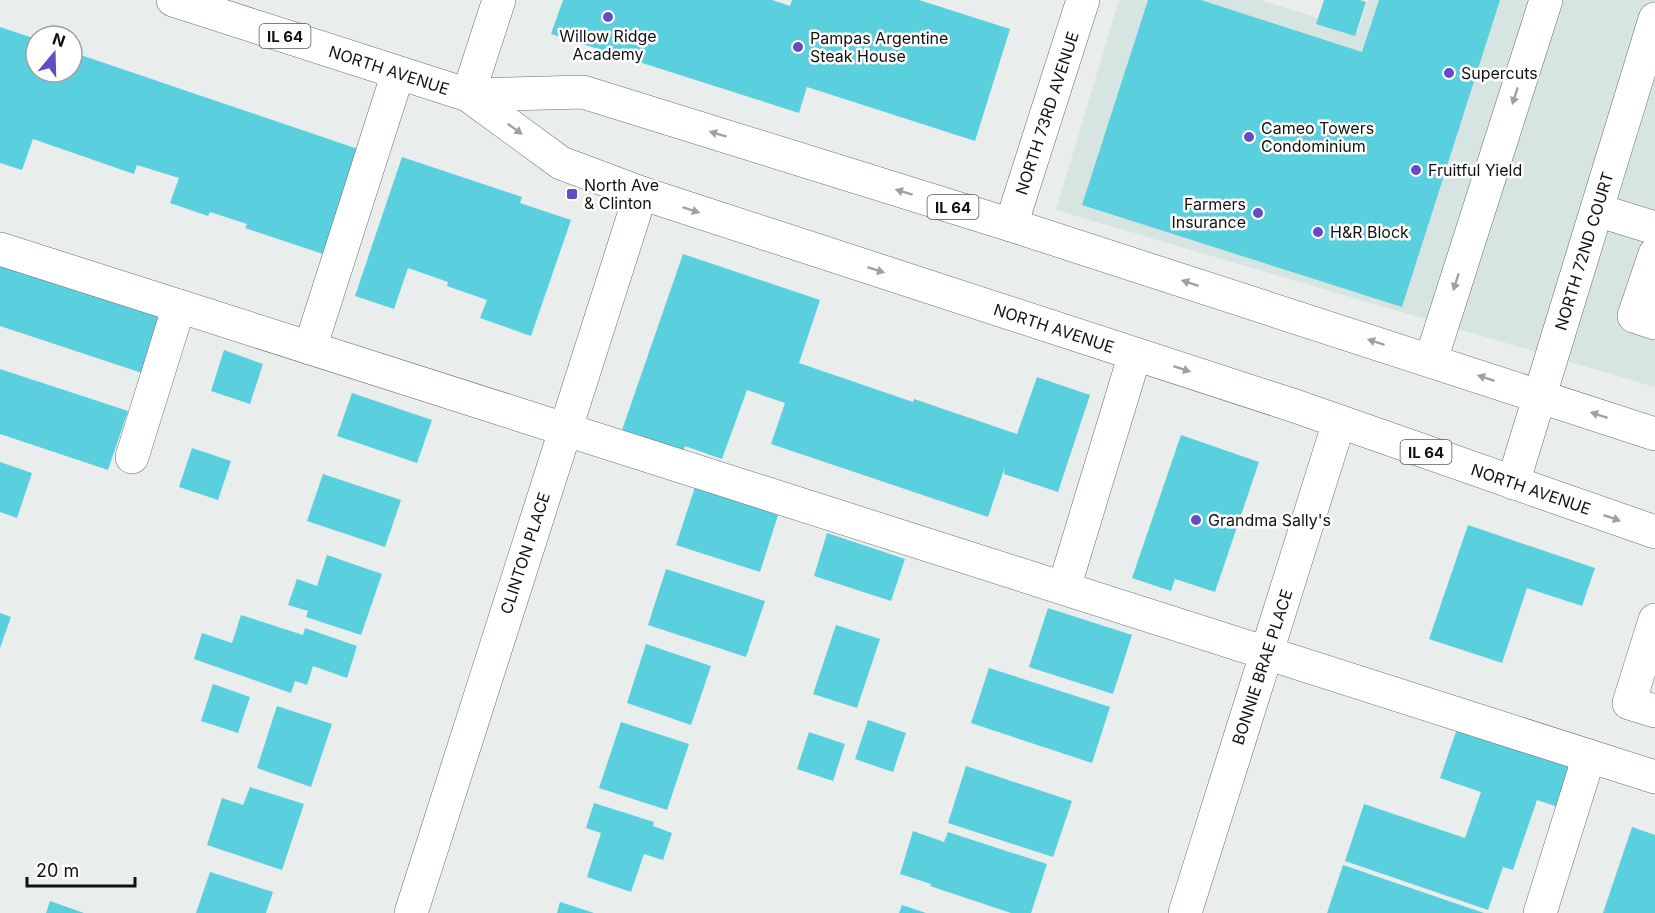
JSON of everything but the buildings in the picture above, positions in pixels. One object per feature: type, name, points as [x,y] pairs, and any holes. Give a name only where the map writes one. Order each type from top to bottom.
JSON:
[{"type":"main road","name":"NORTH AVENUE","points":[[173,0],[468,95],[561,163],[641,193],[1294,406],[1655,532]]},
{"type":"main road","points":[[468,95],[499,0]]},
{"type":"main road","name":"NORTH 73RD AVENUE","points":[[1011,225],[1083,0]]},
{"type":"main road","points":[[1431,360],[1546,0]]},
{"type":"main road","name":"NORTH 72ND COURT","points":[[1513,483],[1655,19]]},
{"type":"main road","points":[[310,348],[398,73]]},
{"type":"main road","name":"NORTH AVENUE","points":[[468,95],[583,92],[1011,225],[1655,434]]},
{"type":"main road","name":"CLINTON PLACE","points":[[411,913],[641,193]]},
{"type":"main road","points":[[1597,210],[1655,228]]},
{"type":"main road","points":[[0,249],[1655,777]]},
{"type":"main road","points":[[1655,254],[1634,316],[1655,323]]},
{"type":"main road","points":[[132,457],[179,306]]},
{"type":"main road","points":[[1064,588],[1135,354]]},
{"type":"main road","name":"BONNIE BRAE PLACE","points":[[1185,913],[1340,422]]},
{"type":"main road","points":[[1655,620],[1629,703],[1655,711]]},
{"type":"main road","points":[[1540,913],[1588,756]]},
{"type":"shaded area","points":[[1119,0],[1260,0],[1358,30],[1368,0],[1655,0],[1655,387],[1056,210]]},
{"type":"place","name":"Willow Ridge Academy","points":[[608,17]]},
{"type":"place","name":"Pampas Argentine Steak House","points":[[798,47]]},
{"type":"place","name":"Supercuts","points":[[1449,73]]},
{"type":"place","name":"Cameo Towers Condominium","points":[[1249,137]]},
{"type":"place","name":"Fruitful Yield","points":[[1416,170]]},
{"type":"place","name":"North Ave & Clinton","points":[[572,194]]},
{"type":"place","name":"Farmers Insurance","points":[[1258,213]]},
{"type":"place","name":"H&R Block","points":[[1318,232]]},
{"type":"place","name":"Grandma Sally's","points":[[1196,520]]}]
